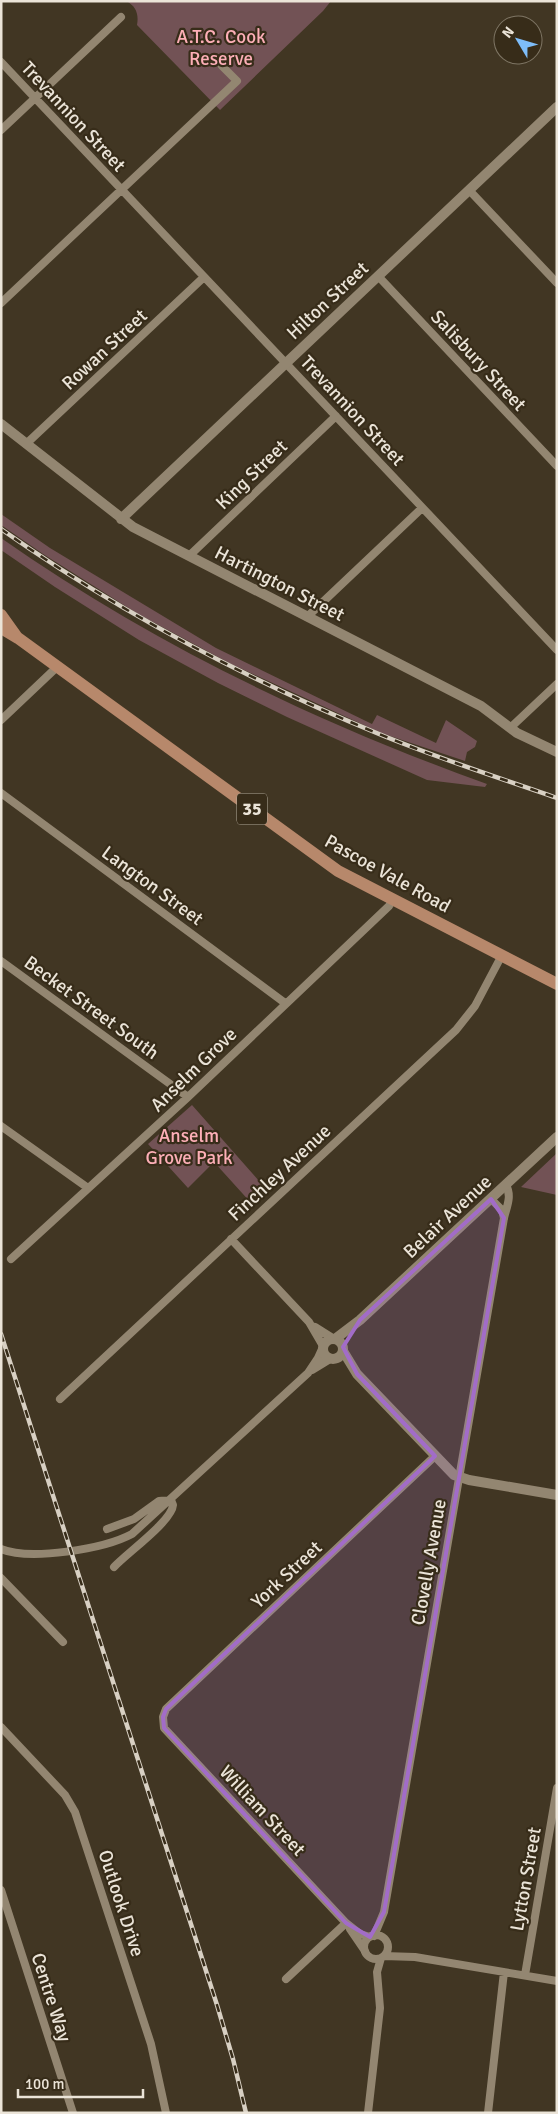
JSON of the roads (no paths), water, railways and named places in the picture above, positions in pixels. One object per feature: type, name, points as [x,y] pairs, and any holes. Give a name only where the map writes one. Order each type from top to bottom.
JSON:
[{"type":"main road","name":"Pascoe Vale Road","points":[[1,615],[18,638]]},
{"type":"main road","name":"Pascoe Vale Road","points":[[1,628],[18,638],[338,871],[557,984]]},
{"type":"street","points":[[1,130],[121,17]]},
{"type":"street","name":"Trevannion Street","points":[[1,62],[557,650]]},
{"type":"street","points":[[1,303],[237,81],[222,66]]},
{"type":"street","name":"Hilton Street","points":[[121,519],[557,107]]},
{"type":"street","points":[[469,190],[557,283]]},
{"type":"street","name":"Salisbury Street","points":[[378,276],[557,466]]},
{"type":"street","name":"Rowan Street","points":[[26,444],[204,277]]},
{"type":"street","name":"King Street","points":[[189,556],[336,416]]},
{"type":"street","name":"Hartington Street","points":[[1,424],[121,519],[481,706],[510,728],[557,752]]},
{"type":"street","points":[[307,617],[422,508]]},
{"type":"street","points":[[1,720],[57,667]]},
{"type":"street","points":[[510,728],[557,684]]},
{"type":"street","name":"Langton Street","points":[[1,793],[285,1003]]},
{"type":"street","name":"Anselm Grove","points":[[11,1259],[188,1097],[389,906],[393,898]]},
{"type":"street","name":"Finchley Avenue","points":[[60,1399],[456,1030],[475,1006],[502,955]]},
{"type":"street","name":"Becket Street South","points":[[1,961],[188,1097]]},
{"type":"street","points":[[1,1126],[88,1188]]},
{"type":"street","name":"Belair Avenue","points":[[335,1339],[360,1320],[557,1137]]},
{"type":"street","name":"Clovelly Avenue","points":[[386,1942],[384,1912],[504,1218],[510,1196],[506,1185]]},
{"type":"street","points":[[491,1199],[502,1210],[504,1218]]},
{"type":"street","points":[[231,1239],[309,1322],[340,1342],[357,1374],[449,1471],[459,1477],[557,1495]]},
{"type":"street","name":"Belair Avenue","points":[[343,1349],[346,1340],[360,1320]]},
{"type":"street","points":[[309,1322],[323,1347],[325,1356],[357,1374]]},
{"type":"street","points":[[1,1550],[16,1554],[32,1555],[92,1547],[115,1542],[132,1534],[308,1372],[327,1341],[335,1339]]},
{"type":"street","points":[[308,1372],[340,1356],[343,1349]]},
{"type":"street","name":"York Street","points":[[163,1717],[166,1709],[435,1456]]},
{"type":"street","points":[[107,1529],[134,1519],[158,1501],[171,1500]]},
{"type":"street","points":[[114,1568],[170,1514],[174,1508],[171,1500]]},
{"type":"street","points":[[1,1578],[63,1642]]},
{"type":"street","name":"William Street","points":[[163,1717],[164,1728],[346,1923],[366,1952],[378,1988]]},
{"type":"street","name":"Outlook Drive","points":[[1,1727],[65,1794],[75,1812],[151,2044],[166,2113]]},
{"type":"street","name":"Lytton Street","points":[[525,1975],[557,1788]]},
{"type":"street","name":"Centre Way","points":[[1,1890],[73,2113]]},
{"type":"street","name":"Clovelly Avenue","points":[[372,1936],[384,1912]]},
{"type":"street","points":[[286,1978],[346,1923]]},
{"type":"street","name":"William Street","points":[[346,1923],[360,1934],[372,1936]]},
{"type":"street","points":[[415,1957],[396,1950],[386,1942],[372,1936],[365,1943],[366,1952],[373,1958],[415,1957],[557,1981]]},
{"type":"street","points":[[368,2113],[380,2008],[377,1972],[386,1942]]},
{"type":"street","points":[[488,2113],[504,1972]]},
{"type":"railway","points":[[1,529],[137,616],[232,667],[329,713],[401,743],[557,798]]},
{"type":"railway","points":[[1,1334],[217,2005],[246,2113]]},
{"type":"park label","name":"A.T.C. Cook Reserve","points":[[221,47]]},
{"type":"park label","name":"Anselm Grove Park","points":[[189,1146]]}]
